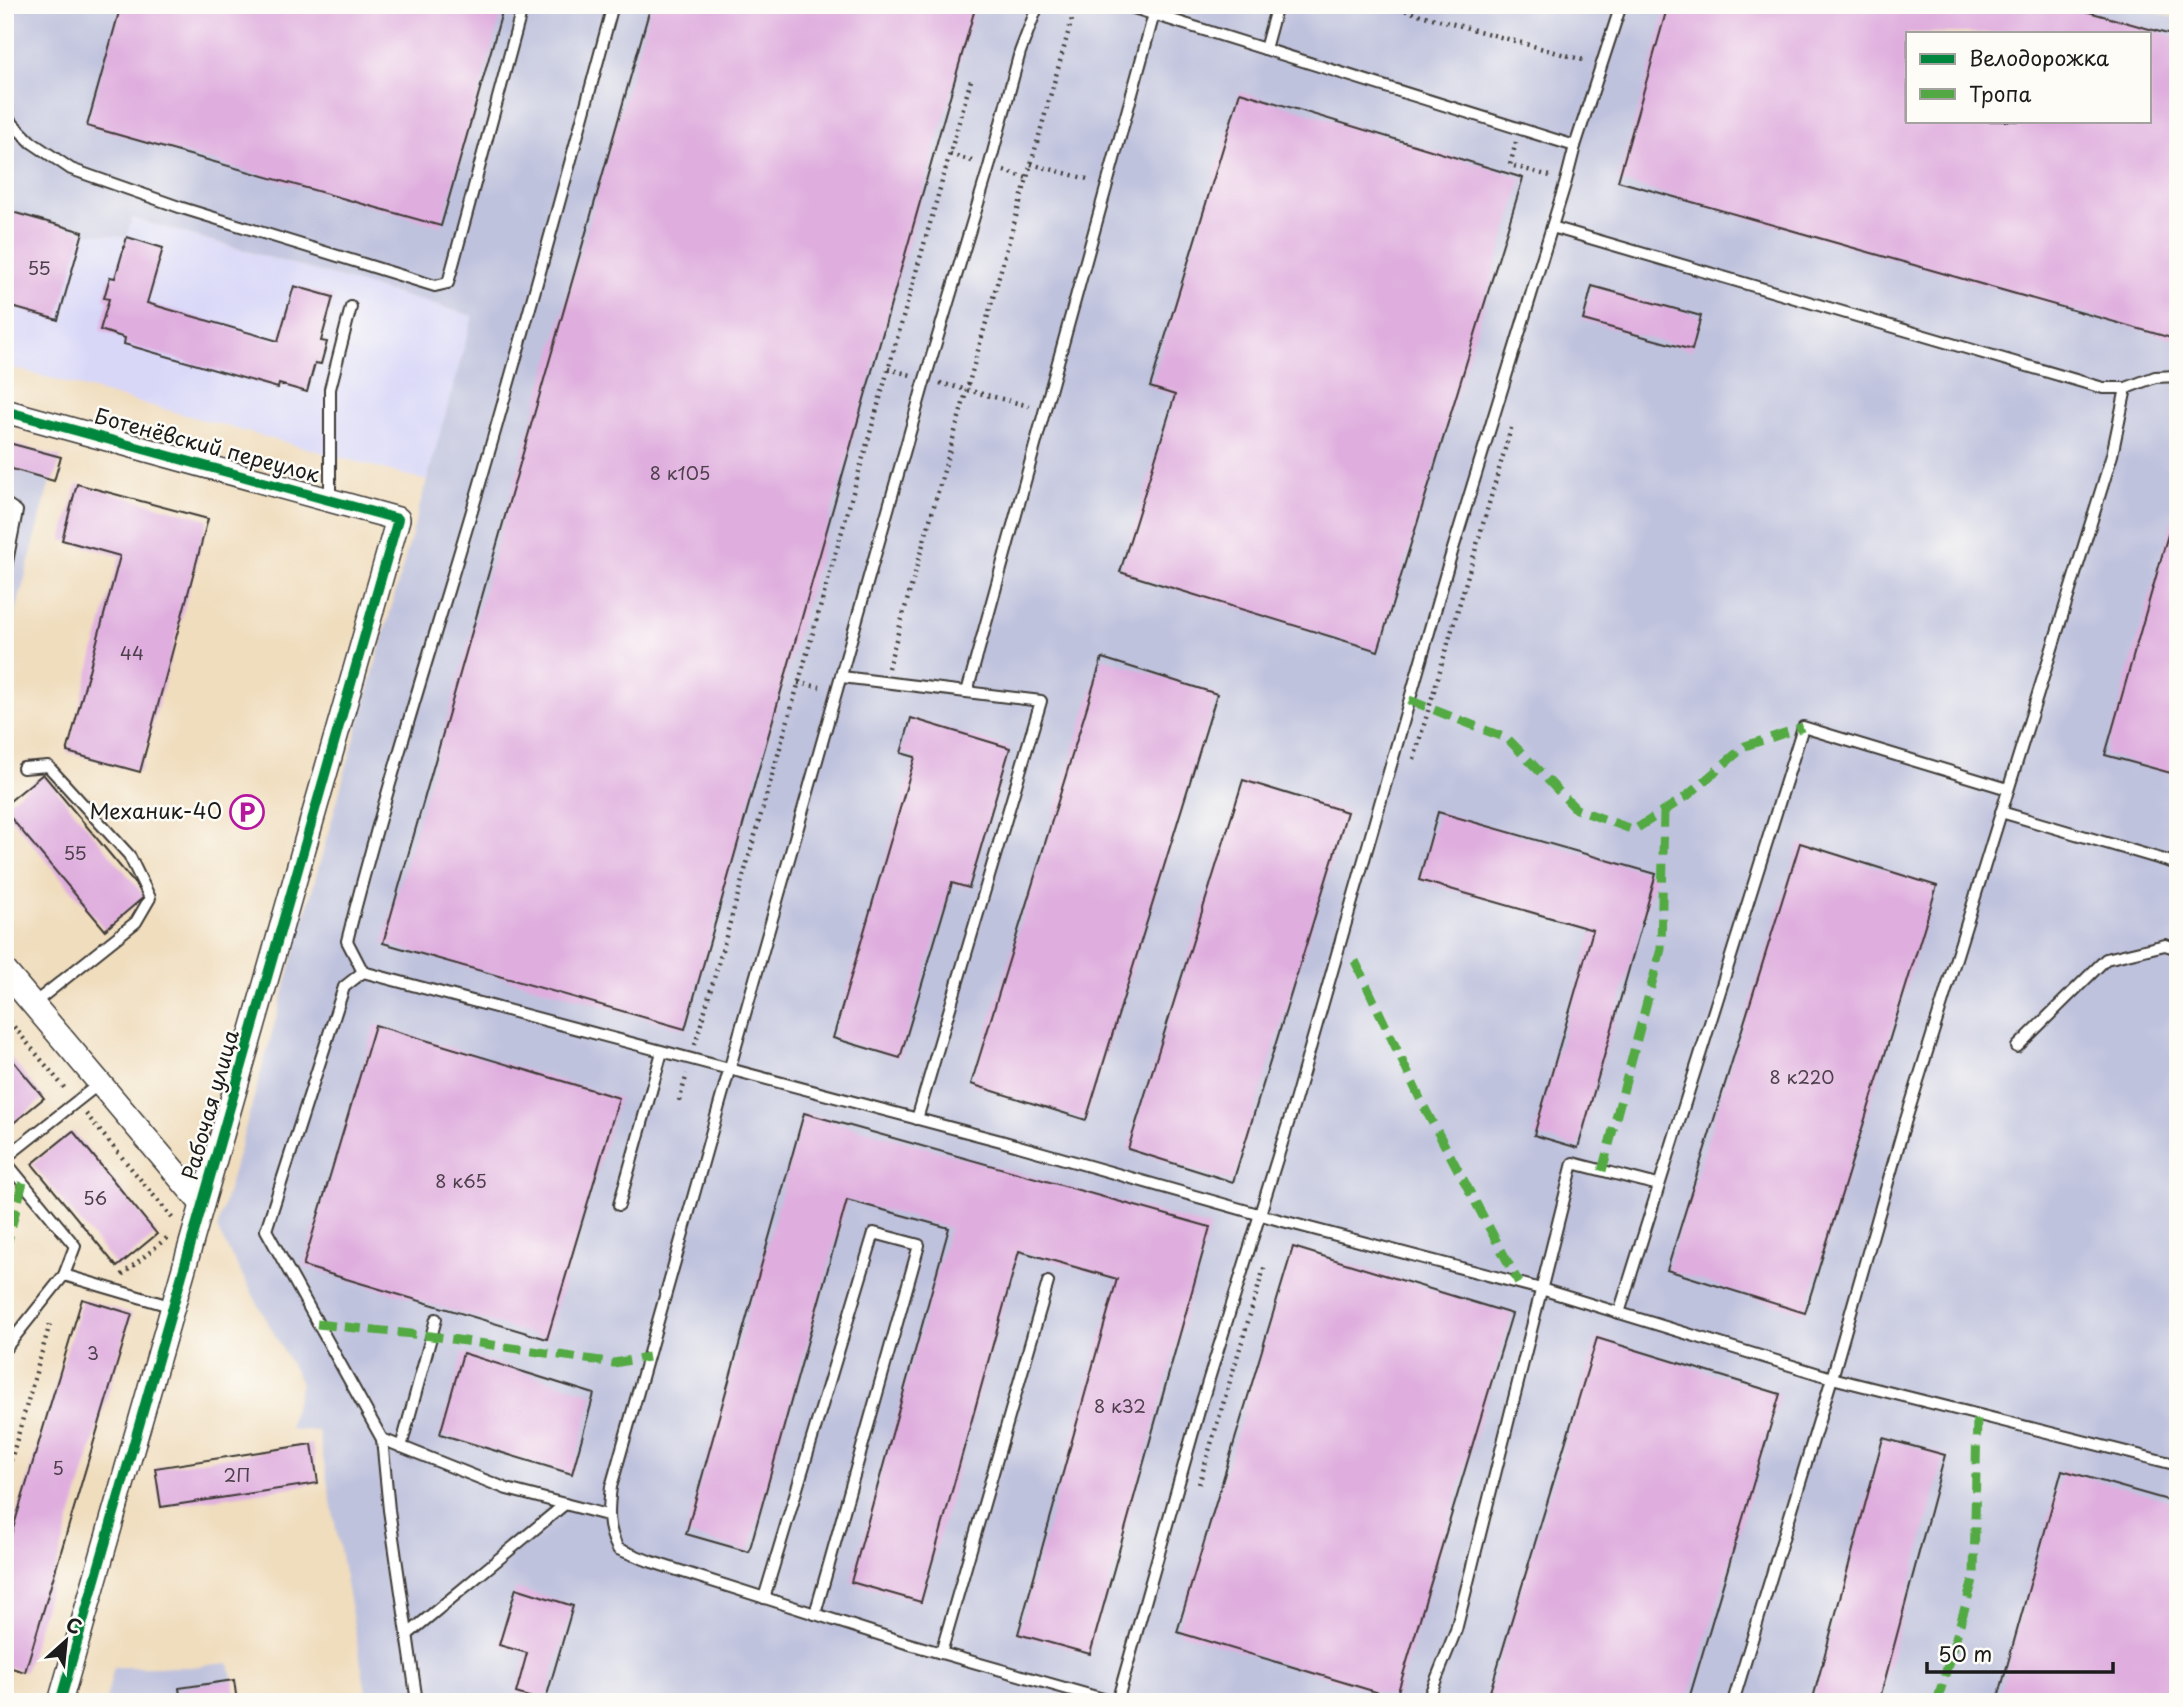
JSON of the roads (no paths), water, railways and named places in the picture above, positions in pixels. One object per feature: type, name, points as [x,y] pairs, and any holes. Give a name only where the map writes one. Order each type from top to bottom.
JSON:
[{"type":"street","name":"Ботенёвский переулок","points":[[5,411],[398,519]]},
{"type":"street","name":"Рабочая улица","points":[[60,1702],[398,519]]},
{"type":"street","points":[[5,971],[202,1204]]},
{"type":"lane","points":[[5,116],[31,142],[71,169],[182,208],[435,286],[448,283],[523,5]]},
{"type":"lane","points":[[613,5],[541,273],[373,839],[347,941],[363,972],[1541,1289],[1832,1378],[2178,1465]]},
{"type":"lane","points":[[1038,5],[1020,52],[989,167],[925,379],[611,1487],[607,1515],[610,1535],[618,1549],[941,1653],[1116,1702],[1199,1411],[1295,1101],[1445,574],[1575,146],[1621,5]]},
{"type":"lane","points":[[1124,5],[1575,146]]},
{"type":"lane","points":[[1265,49],[1277,5]]},
{"type":"lane","points":[[967,692],[1154,14]]},
{"type":"lane","points":[[1552,227],[2103,388],[2126,388],[2155,377],[2178,376]]},
{"type":"lane","points":[[330,500],[330,389],[351,307]]},
{"type":"lane","points":[[1733,1702],[1832,1378],[1904,1126],[2112,455],[2126,388]]},
{"type":"lane","points":[[5,503],[18,511],[5,572]]},
{"type":"lane","points":[[842,677],[1041,701],[917,1119]]},
{"type":"lane","points":[[1619,1312],[1802,727],[2008,789]]},
{"type":"lane","points":[[23,768],[48,766],[129,855],[150,898],[136,922],[33,1004]]},
{"type":"lane","points":[[2001,812],[2178,864]]},
{"type":"lane","points":[[2017,1047],[2106,959],[2165,945],[2178,949]]},
{"type":"lane","points":[[363,972],[344,987],[266,1230],[382,1439],[389,1510],[416,1702]]},
{"type":"lane","points":[[620,1205],[662,1052]]},
{"type":"lane","points":[[5,1349],[64,1275],[75,1246],[5,1159],[100,1083]]},
{"type":"lane","points":[[1427,1702],[1456,1630],[1573,1163],[1658,1185]]},
{"type":"lane","points":[[764,1598],[874,1233],[919,1245],[815,1614]]},
{"type":"lane","points":[[64,1275],[173,1307]]},
{"type":"lane","points":[[941,1653],[1048,1282]]},
{"type":"lane","points":[[401,1447],[436,1318]]},
{"type":"lane","points":[[382,1439],[507,1489],[607,1515]]},
{"type":"lane","points":[[407,1635],[565,1504]]},
{"type":"place","name":"Механик-40","points":[[247,812]]}]
